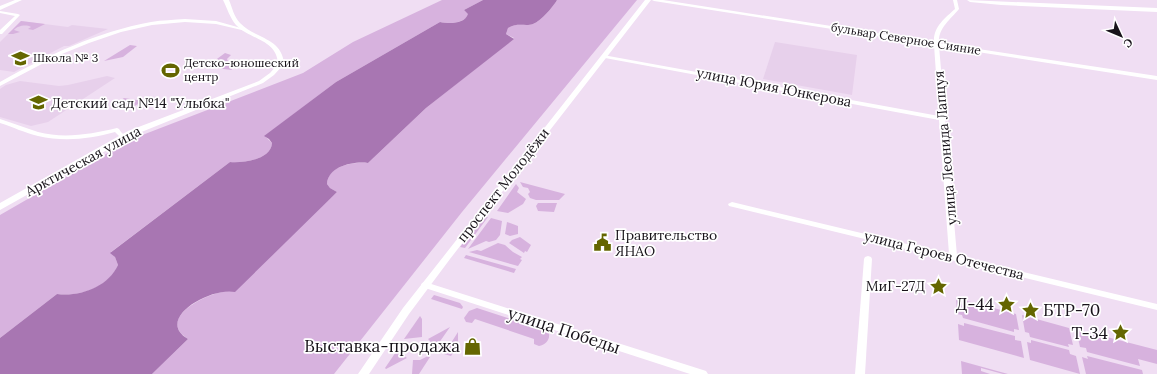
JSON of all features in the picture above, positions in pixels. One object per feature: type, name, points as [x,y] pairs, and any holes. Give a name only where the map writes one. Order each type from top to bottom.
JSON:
[{"type":"main road","points":[[970,0],[1001,3],[1157,10]]},
{"type":"street","points":[[0,8],[20,0]]},
{"type":"street","name":"проспект Молодёжи","points":[[363,374],[425,285],[648,0]]},
{"type":"street","name":"бульвар Северное Сияние","points":[[654,0],[1157,78]]},
{"type":"street","name":"улица Леонида Лапцуя","points":[[953,257],[936,44],[939,28],[957,9],[955,0]]},
{"type":"street","name":"Арктическая улица","points":[[0,207],[123,137],[147,126],[252,86],[272,74],[281,64],[281,55],[278,50],[265,40],[246,30],[237,23],[227,1]]},
{"type":"street","points":[[0,12],[18,15],[0,33]]},
{"type":"street","points":[[0,84],[88,41],[118,30],[162,22],[203,21],[232,25],[246,30]]},
{"type":"street","name":"улица Юрия Юнкерова","points":[[605,56],[943,119]]},
{"type":"street","points":[[0,77],[8,79]]},
{"type":"street","points":[[0,120],[36,133],[58,137],[81,137],[117,130],[123,137]]},
{"type":"street","name":"улица Героев Отечества","points":[[732,204],[1157,307]]},
{"type":"street","points":[[860,374],[868,259]]},
{"type":"street","name":"улица Победы","points":[[425,285],[703,374]]},
{"type":"shaded area","points":[[442,0],[483,0],[464,10],[469,14],[464,20],[452,23],[440,22],[336,82],[265,136],[272,143],[270,149],[262,157],[249,161],[230,162],[111,252],[118,265],[107,280],[84,292],[66,295],[57,294],[0,338],[0,215],[132,139],[303,73],[353,42]]},
{"type":"shaded area","points":[[483,0],[557,0],[540,20],[533,24],[515,25],[508,28],[506,34],[514,39],[426,108],[368,163],[349,164],[332,173],[328,178],[327,184],[330,188],[337,192],[235,292],[212,294],[189,306],[181,314],[177,323],[179,331],[188,339],[152,374],[0,374],[0,338],[57,294],[75,294],[100,285],[113,273],[118,265],[115,257],[110,253],[230,162],[249,161],[262,157],[270,149],[272,143],[264,136],[336,82],[440,22],[452,23],[464,20],[468,14],[464,10]]},
{"type":"shaded area","points":[[557,0],[637,0],[462,212],[334,374],[152,374],[188,339],[179,331],[177,323],[181,315],[189,307],[199,301],[221,292],[230,291],[337,192],[330,188],[327,184],[328,178],[332,173],[349,164],[368,163],[426,108],[514,38],[506,34],[508,28],[515,25],[530,25],[540,20]]},
{"type":"shaded area","name":"Школа № 3","points":[[21,21],[68,27],[72,25],[108,29],[69,46],[64,46],[14,72],[0,70],[0,42]]},
{"type":"shaded area","points":[[21,21],[45,24],[33,30],[28,29],[31,27],[29,26],[19,27],[14,30],[20,32],[8,34]]},
{"type":"shaded area","points":[[775,42],[857,55],[852,95],[763,79]]},
{"type":"shaded area","points":[[130,45],[137,46],[123,57],[104,61]]},
{"type":"shaded area","points":[[225,53],[231,55],[227,59],[232,70],[206,67]]},
{"type":"shaded area","name":"Детский сад №14 \"Улыбка\"","points":[[107,76],[115,78],[48,122],[31,126],[0,117],[0,89],[6,85],[20,81],[59,86]]},
{"type":"shaded area","points":[[124,98],[143,101],[133,107],[114,105]]},
{"type":"shaded area","points":[[520,182],[565,194],[559,200],[536,200],[530,198],[528,188],[523,187]]},
{"type":"shaded area","points":[[516,184],[519,188],[517,192],[526,199],[523,204],[508,213],[497,211]]},
{"type":"shaded area","points":[[538,203],[557,203],[554,212],[538,211],[536,206]]},
{"type":"shaded area","points":[[483,216],[488,217],[465,248],[460,247]]},
{"type":"shaded area","points":[[491,218],[502,221],[500,235],[496,240],[489,242],[486,241],[468,249]]},
{"type":"shaded area","points":[[507,222],[518,226],[518,234],[510,236],[505,234]]},
{"type":"shaded area","points":[[520,237],[531,245],[527,252],[525,251],[524,253],[509,243]]},
{"type":"shaded area","points":[[498,243],[505,245],[522,257],[520,259],[522,260],[518,266],[469,252],[477,250],[481,251]]},
{"type":"shaded area","points":[[466,255],[516,269],[514,273],[464,258]]},
{"type":"shaded area","points":[[434,295],[460,303],[463,307],[462,309],[431,299]]},
{"type":"shaded area","points":[[956,298],[1016,314],[1019,330],[1014,329],[1014,332],[963,318],[962,315],[957,314]]},
{"type":"shaded area","points":[[477,308],[547,331],[549,338],[545,343],[539,346],[534,344],[534,339],[475,319],[472,323],[466,322],[464,318],[469,311]]},
{"type":"shaded area","points":[[1022,315],[1069,328],[1073,345],[1068,344],[1069,347],[1030,337],[1029,333],[1025,332]]},
{"type":"shaded area","points":[[420,316],[422,319],[422,337],[404,339]]},
{"type":"shaded area","points":[[964,323],[1015,336],[1015,340],[1021,341],[1024,358],[959,340],[958,324],[964,326]]},
{"type":"shaded area","points":[[450,327],[434,350],[431,350],[431,342],[428,339]]},
{"type":"shaded area","points":[[1076,329],[1157,350],[1157,364],[1138,359],[1140,366],[1087,352],[1086,348],[1080,347]]},
{"type":"shaded area","points":[[458,332],[456,350],[451,356],[444,354]]},
{"type":"shaded area","points":[[1031,340],[1069,350],[1070,354],[1076,356],[1080,374],[1030,360],[1027,342],[1031,343]]},
{"type":"shaded area","points":[[400,346],[403,347],[403,355],[407,358],[386,369],[385,368]]},
{"type":"shaded area","points":[[428,356],[430,357],[419,374],[412,374],[413,360],[420,360]]},
{"type":"shaded area","points":[[1087,356],[1142,370],[1143,374],[1086,374],[1082,357],[1088,359]]},
{"type":"shaded area","points":[[961,361],[1008,374],[981,368],[981,371],[990,374],[962,374]]},
{"type":"place","name":"Школа № 3","points":[[20,58]]},
{"type":"place","name":"Детско-юношеский центр","points":[[171,70]]},
{"type":"place","name":"Детский сад №14 \"Улыбка\"","points":[[38,103]]},
{"type":"place","name":"Правительство ЯНАО","points":[[602,243]]},
{"type":"place","name":"МиГ-27Д","points":[[938,286]]},
{"type":"place","name":"Д-44","points":[[1007,304]]},
{"type":"place","name":"БТР-70","points":[[1030,310]]},
{"type":"place","name":"Т-34","points":[[1121,333]]},
{"type":"place","name":"Выставка-продажа","points":[[473,346]]}]
